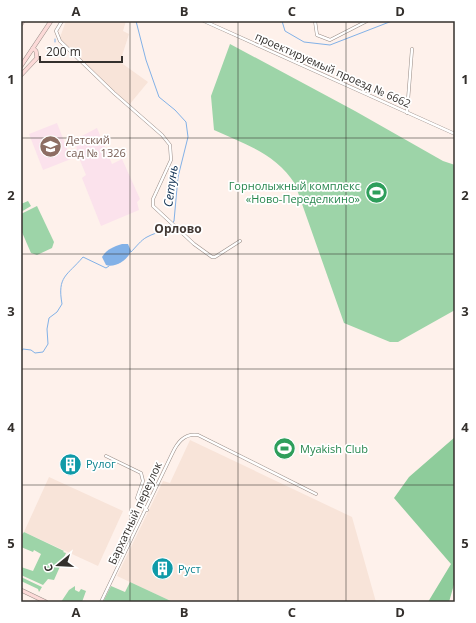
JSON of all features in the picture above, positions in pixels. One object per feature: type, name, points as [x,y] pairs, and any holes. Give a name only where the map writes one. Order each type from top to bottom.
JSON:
[{"type":"main road","points":[[21,66],[51,21]]},
{"type":"main road","points":[[21,76],[38,58],[37,53],[33,48]]},
{"type":"main road","points":[[21,590],[46,602]]},
{"type":"street","points":[[62,21],[56,31],[59,40],[162,135],[170,145],[171,160],[152,202],[153,206],[194,244],[212,257],[215,257],[240,241]]},
{"type":"street","name":"проектируемый проезд № 6662","points":[[204,21],[455,134]]},
{"type":"street","points":[[315,21],[317,35],[330,40],[367,21]]},
{"type":"street","points":[[408,113],[412,49]]},
{"type":"street","name":"Бархатный переулок","points":[[101,602],[175,447],[188,435],[198,436],[238,454],[316,494]]},
{"type":"street","points":[[106,456],[141,473],[143,481],[137,498],[146,510]]},
{"type":"shaded area","points":[[66,21],[126,21],[123,31],[129,34],[120,62],[148,82],[129,105],[59,40]]},
{"type":"shaded area","name":"Детский сад № 1326","points":[[57,123],[71,159],[43,170],[29,134]]},
{"type":"shaded area","points":[[97,128],[112,164],[122,159],[140,199],[137,202],[139,210],[101,226],[82,178],[86,175],[77,153],[76,139]]},
{"type":"shaded area","points":[[190,440],[352,517],[376,602],[173,602],[117,576],[163,481],[170,483]]},
{"type":"shaded area","points":[[49,477],[123,511],[98,566],[24,532]]},
{"type":"green space","name":"Горнолыжный комплекс «Ново-Переделкино»","points":[[230,44],[355,111],[443,161],[455,165],[455,310],[398,342],[390,342],[344,323],[295,184],[279,165],[269,157],[248,145],[214,130],[211,96]]},
{"type":"green space","points":[[28,201],[31,206],[21,212],[21,204]]},
{"type":"green space","points":[[37,206],[54,242],[52,248],[37,255],[31,253],[21,230],[21,214]]},
{"type":"green space","points":[[455,437],[455,581],[449,602],[428,602],[451,564],[394,498],[409,477]]},
{"type":"green space","points":[[24,532],[66,553],[54,580],[48,579],[43,585],[21,575],[21,567],[33,571],[41,554],[34,550],[33,552],[21,547],[21,536]]},
{"type":"green space","points":[[21,577],[42,587],[39,592],[38,589],[21,581]]},
{"type":"green space","points":[[130,582],[173,602],[103,602],[111,586],[125,592]]},
{"type":"green space","points":[[75,586],[75,590],[79,592],[81,589],[86,591],[82,602],[61,602],[69,590]]},
{"type":"water","points":[[122,244],[128,244],[131,251],[127,257],[117,264],[110,266],[106,265],[102,257],[104,254],[110,249]]},
{"type":"waterway","name":"Сетунь","points":[[131,252],[145,238],[165,229],[174,221],[178,177],[188,137],[186,122],[175,110],[159,97],[146,60],[136,21]]},
{"type":"waterway","name":"Сетунь","points":[[282,21],[285,31],[304,42],[330,45],[392,21]]},
{"type":"waterway","name":"Сетунь","points":[[21,352],[23,349],[31,350],[35,353],[43,352],[48,344],[47,329],[49,318],[57,312],[62,304],[62,282],[83,257],[106,268],[109,266]]},
{"type":"place","name":"Детский сад № 1326","points":[[50,146]]},
{"type":"place","name":"Горнолыжный комплекс «Ново-Переделкино»","points":[[376,192]]},
{"type":"place","name":"Myakish Club","points":[[285,449]]},
{"type":"place","name":"Рулог","points":[[71,464]]},
{"type":"place","name":"Руст","points":[[163,569]]},
{"type":"district","name":"Орлово","points":[[178,229]]}]
